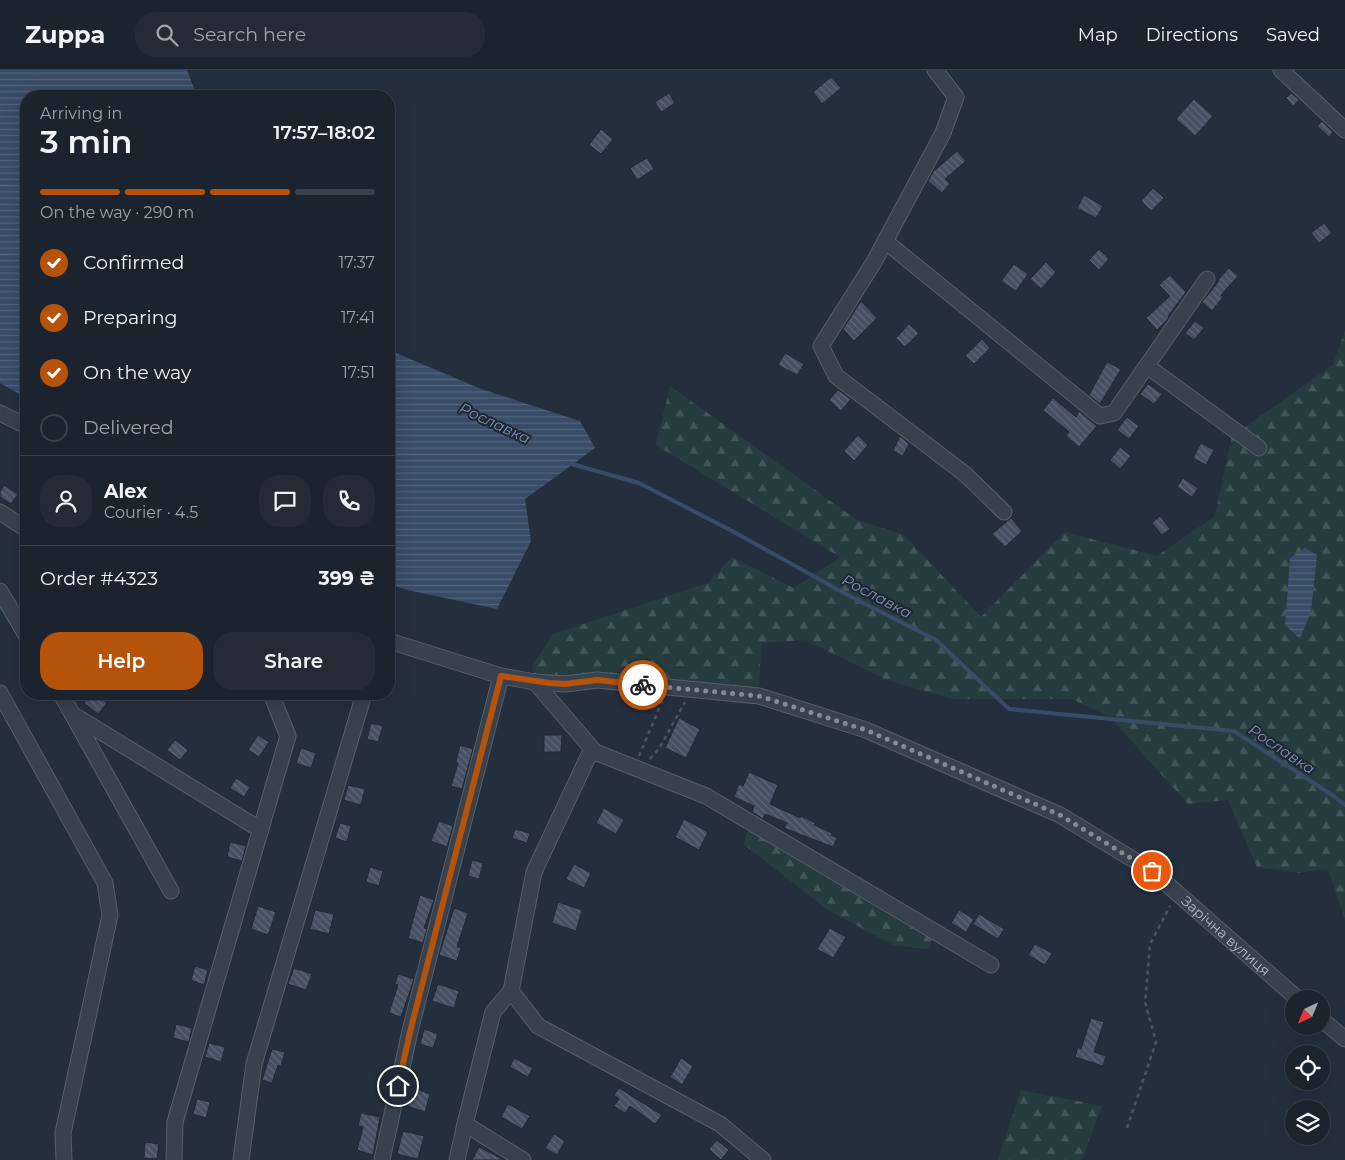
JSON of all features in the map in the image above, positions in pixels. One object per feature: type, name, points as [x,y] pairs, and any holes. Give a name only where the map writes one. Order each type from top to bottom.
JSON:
[{"type":"street","points":[[935,70],[956,97],[943,133],[874,262],[821,346],[836,376],[965,474],[1004,512]]},
{"type":"street","points":[[1281,70],[1345,130]]},
{"type":"street","points":[[885,241],[1100,416],[1114,413],[1208,279]]},
{"type":"street","points":[[1147,366],[1259,448]]},
{"type":"street","points":[[0,413],[20,423]]},
{"type":"street","points":[[0,512],[20,524]]},
{"type":"street","points":[[0,591],[20,625]]},
{"type":"street","name":"Зарічна вулиця","points":[[395,643],[501,676],[535,682],[565,684],[597,680],[759,696],[866,730],[1060,815],[1152,871],[1288,990]]},
{"type":"street","points":[[382,1160],[410,1032],[501,676]]},
{"type":"street","points":[[535,682],[595,752],[706,796],[991,965]]},
{"type":"street","points":[[0,693],[105,883],[110,915],[63,1133],[64,1160]]},
{"type":"street","points":[[66,700],[171,891]]},
{"type":"street","points":[[174,1160],[176,1122],[288,736],[273,700]]},
{"type":"street","points":[[241,1160],[254,1064],[362,700]]},
{"type":"street","points":[[75,716],[261,830]]},
{"type":"street","points":[[457,1160],[493,1012],[511,991],[534,872],[588,757],[595,752]]},
{"type":"street","points":[[511,991],[538,1026],[720,1124],[763,1160]]},
{"type":"street","points":[[1330,1026],[1345,1039]]},
{"type":"street","points":[[465,1124],[523,1160]]},
{"type":"path","points":[[638,768],[667,687]]},
{"type":"path","points":[[638,768],[660,747],[692,690]]},
{"type":"path","points":[[1127,1128],[1156,1042],[1145,1002],[1150,944],[1177,893]]},
{"type":"green space","points":[[1345,330],[1345,920],[1328,869],[1299,873],[1257,867],[1228,800],[1188,804],[1110,717],[1072,699],[953,699],[887,680],[805,640],[761,643],[759,696],[535,682],[532,666],[553,634],[708,583],[732,557],[794,588],[840,557],[656,445],[670,386],[857,520],[904,535],[981,617],[1065,532],[1157,556],[1215,516],[1232,436],[1333,365]]},
{"type":"green space","points":[[749,829],[933,938],[927,949],[893,945],[828,910],[743,844]]},
{"type":"green space","points":[[1021,1090],[1102,1106],[1082,1160],[998,1160]]},
{"type":"water","points":[[0,70],[187,70],[195,90],[20,90],[20,395],[0,383]]},
{"type":"water","points":[[395,353],[481,389],[580,421],[595,448],[525,499],[531,541],[497,609],[395,586]]},
{"type":"water","points":[[1305,548],[1317,555],[1311,611],[1300,639],[1285,625],[1290,558]]},
{"type":"building","points":[[831,77],[841,88],[822,104],[813,92]]},
{"type":"building","points":[[669,93],[675,103],[661,112],[655,102]]},
{"type":"building","points":[[1291,93],[1299,100],[1293,106],[1286,98]]},
{"type":"building","points":[[1194,99],[1213,116],[1195,136],[1176,119]]},
{"type":"building","points":[[1322,121],[1333,132],[1329,137],[1317,126]]},
{"type":"building","points":[[601,129],[613,139],[601,154],[589,145]]},
{"type":"building","points":[[957,151],[966,161],[945,179],[950,183],[942,193],[928,181],[934,170]]},
{"type":"building","points":[[647,158],[654,169],[637,180],[630,168]]},
{"type":"building","points":[[1153,188],[1164,198],[1151,211],[1141,201]]},
{"type":"building","points":[[1084,195],[1103,206],[1096,218],[1077,208]]},
{"type":"building","points":[[1324,223],[1332,233],[1319,243],[1311,233]]},
{"type":"building","points":[[1099,249],[1109,259],[1099,270],[1089,260]]},
{"type":"building","points":[[1046,262],[1056,272],[1041,289],[1030,279]]},
{"type":"building","points":[[1014,264],[1028,274],[1016,291],[1001,281]]},
{"type":"building","points":[[1229,268],[1238,276],[1221,295],[1223,297],[1212,311],[1202,302]]},
{"type":"building","points":[[1170,275],[1186,292],[1167,320],[1157,330],[1146,318],[1170,296],[1159,285]]},
{"type":"building","points":[[861,301],[877,318],[854,341],[843,329]]},
{"type":"building","points":[[1195,321],[1204,328],[1194,340],[1185,333]]},
{"type":"building","points":[[909,324],[919,333],[905,347],[896,338]]},
{"type":"building","points":[[982,339],[990,348],[974,364],[965,356]]},
{"type":"building","points":[[785,353],[804,364],[797,375],[778,365]]},
{"type":"building","points":[[1107,362],[1121,369],[1100,404],[1089,395]]},
{"type":"building","points":[[1148,384],[1162,394],[1154,404],[1140,394]]},
{"type":"building","points":[[838,390],[851,399],[841,411],[829,400]]},
{"type":"building","points":[[1053,398],[1076,417],[1079,411],[1097,426],[1079,447],[1066,436],[1069,432],[1043,410]]},
{"type":"building","points":[[1127,417],[1139,426],[1129,439],[1117,430]]},
{"type":"building","points":[[858,435],[868,445],[854,461],[844,451]]},
{"type":"building","points":[[900,436],[909,444],[903,456],[893,451]]},
{"type":"building","points":[[1201,443],[1214,450],[1206,465],[1193,458]]},
{"type":"building","points":[[1120,447],[1131,456],[1120,469],[1110,460]]},
{"type":"building","points":[[1183,478],[1198,488],[1192,497],[1177,487]]},
{"type":"building","points":[[4,485],[18,494],[11,504],[0,497],[0,492]]},
{"type":"building","points":[[1160,516],[1170,529],[1162,535],[1152,523]]},
{"type":"building","points":[[1011,518],[1022,531],[1005,547],[992,534]]},
{"type":"building","points":[[86,700],[103,700],[107,703],[98,714],[84,703]]},
{"type":"building","points":[[679,718],[700,729],[686,758],[665,748]]},
{"type":"building","points":[[371,723],[383,726],[378,742],[367,739]]},
{"type":"building","points":[[258,735],[269,742],[259,757],[248,750]]},
{"type":"building","points":[[544,735],[562,735],[561,752],[544,752]]},
{"type":"building","points":[[175,740],[188,750],[180,760],[167,750]]},
{"type":"building","points":[[460,745],[473,749],[462,789],[451,786],[458,763],[456,762]]},
{"type":"building","points":[[301,748],[316,753],[311,768],[296,763]]},
{"type":"building","points":[[749,772],[778,785],[770,804],[800,818],[801,816],[815,823],[814,825],[832,833],[831,835],[837,838],[833,847],[784,828],[787,823],[765,814],[763,819],[752,812],[754,806],[734,797],[739,784],[743,786]]},
{"type":"building","points":[[236,778],[250,787],[244,797],[230,788]]},
{"type":"building","points":[[348,785],[365,789],[361,805],[344,800]]},
{"type":"building","points":[[604,808],[624,820],[616,834],[596,823]]},
{"type":"building","points":[[684,819],[708,832],[699,850],[675,837]]},
{"type":"building","points":[[439,821],[453,826],[447,847],[431,841]]},
{"type":"building","points":[[340,823],[351,826],[347,842],[335,838]]},
{"type":"building","points":[[515,829],[530,833],[527,843],[512,838]]},
{"type":"building","points":[[230,842],[246,846],[242,861],[227,857]]},
{"type":"building","points":[[472,860],[483,863],[479,879],[468,876]]},
{"type":"building","points":[[574,864],[591,873],[584,888],[566,879]]},
{"type":"building","points":[[370,867],[383,871],[379,886],[366,882]]},
{"type":"building","points":[[420,895],[434,900],[424,928],[427,929],[423,943],[408,938]]},
{"type":"building","points":[[558,902],[582,910],[576,931],[552,923]]},
{"type":"building","points":[[258,906],[276,912],[268,935],[251,929]]},
{"type":"building","points":[[454,908],[468,913],[457,947],[461,948],[457,961],[439,955]]},
{"type":"building","points":[[315,910],[334,914],[329,934],[310,929]]},
{"type":"building","points":[[959,910],[974,919],[966,932],[951,923]]},
{"type":"building","points":[[979,914],[1004,929],[998,939],[973,924]]},
{"type":"building","points":[[830,928],[846,937],[833,958],[817,949]]},
{"type":"building","points":[[1035,944],[1052,953],[1045,965],[1028,955]]},
{"type":"building","points":[[195,966],[208,970],[204,985],[191,980]]},
{"type":"building","points":[[294,968],[312,974],[306,990],[288,984]]},
{"type":"building","points":[[398,974],[414,979],[401,1017],[389,1013],[398,985],[395,984]]},
{"type":"building","points":[[438,984],[459,991],[454,1008],[432,1001]]},
{"type":"building","points":[[1091,1018],[1104,1022],[1094,1052],[1106,1056],[1103,1066],[1075,1057],[1078,1047],[1081,1049]]},
{"type":"building","points":[[176,1024],[192,1028],[189,1042],[173,1038]]},
{"type":"building","points":[[424,1029],[438,1034],[433,1048],[420,1044]]},
{"type":"building","points":[[209,1043],[225,1047],[221,1062],[205,1057]]},
{"type":"building","points":[[272,1049],[285,1052],[281,1066],[278,1065],[272,1083],[262,1080]]},
{"type":"building","points":[[514,1058],[533,1068],[528,1077],[510,1067]]},
{"type":"building","points":[[681,1058],[693,1066],[682,1085],[670,1077]]},
{"type":"building","points":[[413,1088],[430,1094],[425,1112],[407,1106]]},
{"type":"building","points":[[619,1088],[662,1115],[655,1124],[630,1106],[625,1113],[614,1106],[619,1099],[614,1095]]},
{"type":"building","points":[[197,1099],[210,1102],[206,1118],[193,1114]]},
{"type":"building","points":[[508,1104],[530,1116],[522,1129],[501,1117]]},
{"type":"building","points":[[361,1113],[380,1117],[373,1155],[357,1150],[363,1127],[358,1126]]},
{"type":"building","points":[[403,1131],[424,1136],[418,1159],[397,1154]]},
{"type":"building","points":[[554,1134],[565,1141],[557,1155],[545,1148]]},
{"type":"building","points":[[717,1140],[729,1150],[721,1160],[709,1149]]},
{"type":"building","points":[[145,1142],[159,1144],[157,1159],[144,1158]]},
{"type":"building","points":[[479,1147],[504,1160],[472,1160]]},
{"type":"waterway","name":"Рославка","points":[[568,463],[639,483],[936,640],[1009,709],[1234,731],[1345,805]]},
{"type":"way so far","points":[[643,685],[759,696],[866,730],[1060,815],[1152,871]]},
{"type":"route","points":[[398,1086],[410,1032],[501,676],[535,682],[565,684],[597,680],[643,685]]}]
